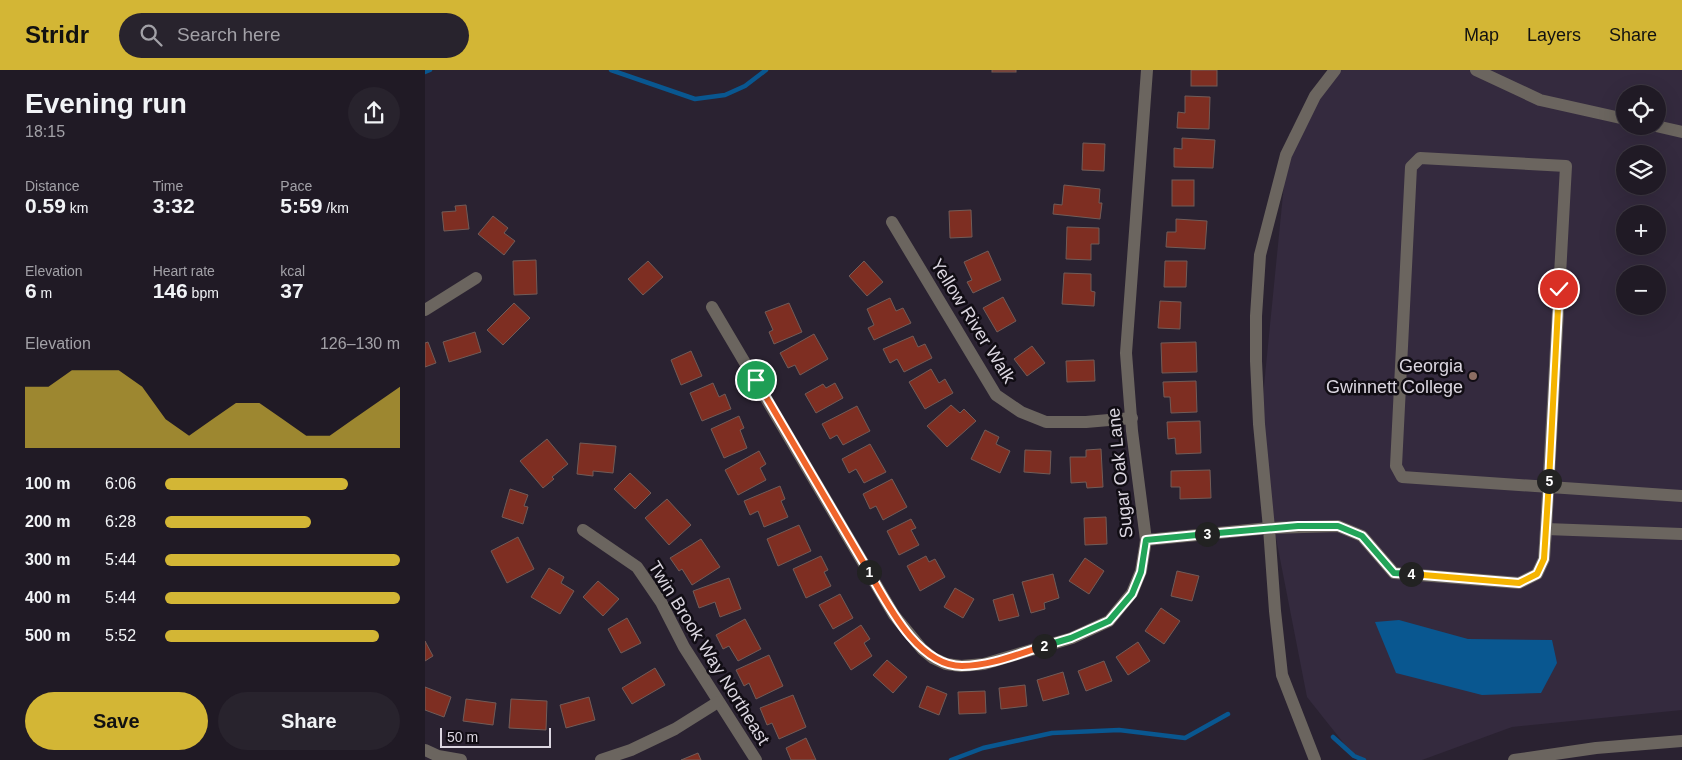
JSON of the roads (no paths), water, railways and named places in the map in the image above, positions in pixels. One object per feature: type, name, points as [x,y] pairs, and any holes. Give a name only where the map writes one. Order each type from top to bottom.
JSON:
[{"type":"street","name":"Sugar Oak Lane","points":[[712,307],[894,615],[922,649],[933,658],[946,664],[961,666],[984,664],[1071,638],[1109,621],[1132,594],[1141,572],[1146,540],[1132,431],[1126,353],[1147,70]]},
{"type":"street","points":[[1315,760],[1282,675],[1259,424],[1255,361],[1256,316],[1260,255],[1286,155],[1315,96],[1335,70]]},
{"type":"street","points":[[1476,70],[1540,100],[1616,117]]},
{"type":"street","points":[[1666,128],[1682,132]]},
{"type":"street","points":[[1146,540],[1269,528],[1338,526],[1362,536],[1394,573],[1519,583],[1537,574],[1544,559],[1549,487],[1566,166],[1420,158],[1411,167],[1396,466],[1402,477],[1549,487],[1682,496]]},
{"type":"street","name":"Yellow River Walk","points":[[892,222],[996,395],[1021,412],[1046,422],[1086,422],[1132,418]]},
{"type":"street","points":[[425,310],[476,278]]},
{"type":"street","points":[[1546,529],[1682,534]]},
{"type":"street","name":"Twin Brook Way Northeast","points":[[583,530],[637,568],[661,602],[684,647],[756,760]]},
{"type":"street","points":[[601,760],[631,750],[666,733],[718,702]]},
{"type":"street","points":[[1514,760],[1596,748],[1682,741]]},
{"type":"street","points":[[425,750],[438,756],[461,760]]},
{"type":"water","points":[[1399,620],[1468,639],[1552,640],[1557,663],[1541,693],[1482,695],[1396,673],[1375,622]]},
{"type":"waterway","points":[[425,72],[430,70]]},
{"type":"waterway","points":[[611,70],[695,99],[725,95],[745,86],[766,70]]},
{"type":"waterway","points":[[951,760],[983,748],[1052,733],[1119,730],[1185,738],[1228,714]]},
{"type":"waterway","points":[[1333,737],[1354,756],[1364,760]]},
{"type":"place","name":"Georgia Gwinnett College","points":[[1473,376]]}]
